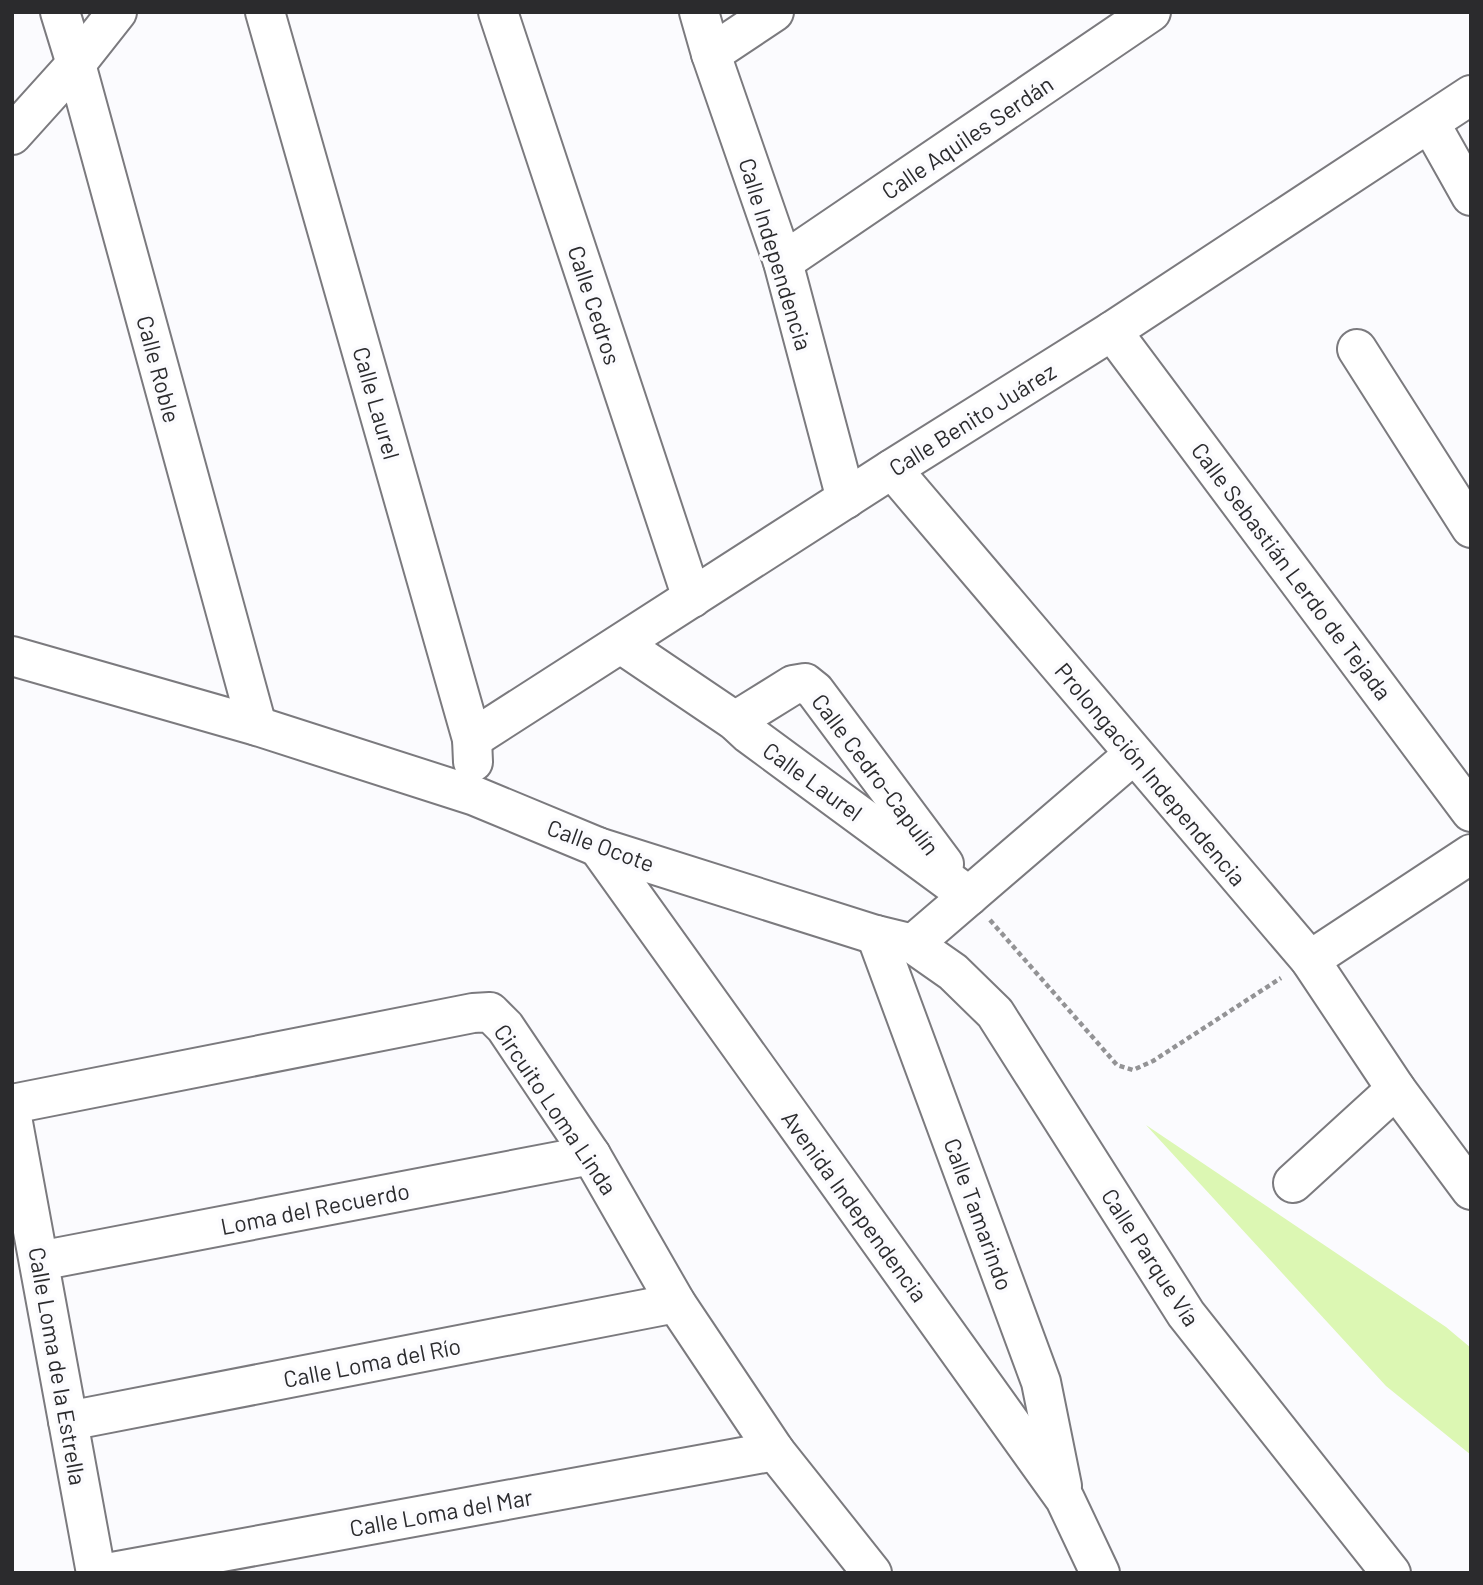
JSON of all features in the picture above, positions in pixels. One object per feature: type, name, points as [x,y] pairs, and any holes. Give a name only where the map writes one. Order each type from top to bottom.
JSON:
[{"type":"street","name":"Calle Roble","points":[[60,12],[257,726]]},
{"type":"street","points":[[12,135],[76,64],[117,12]]},
{"type":"street","name":"Calle Laurel","points":[[265,12],[472,739],[475,796]]},
{"type":"street","name":"Calle Cedros","points":[[498,12],[692,598]]},
{"type":"street","name":"Calle Independencia","points":[[699,12],[783,262],[846,499]]},
{"type":"street","points":[[711,54],[774,12]]},
{"type":"street","name":"Calle Aquiles Serdán","points":[[783,262],[1150,12]]},
{"type":"street","name":"Calle Benito Juárez","points":[[472,739],[1112,331],[1471,95]]},
{"type":"street","points":[[1430,123],[1471,196]]},
{"type":"street","name":"Calle Sebastián Lerdo de Tejada","points":[[1112,331],[1471,812]]},
{"type":"street","points":[[1357,349],[1471,528]]},
{"type":"street","name":"Prolongación Independencia","points":[[892,469],[1310,960],[1396,1089],[1471,1190]]},
{"type":"street","name":"Calle Laurel","points":[[621,644],[735,721],[969,896]]},
{"type":"street","name":"Calle Ocote","points":[[12,656],[257,726],[475,796],[598,847],[876,935],[913,944]]},
{"type":"street","name":"Calle Cedro-Capulín","points":[[735,721],[793,685],[805,684],[815,691],[969,896]]},
{"type":"street","points":[[913,944],[1133,755]]},
{"type":"street","name":"Avenida Independencia","points":[[598,847],[1065,1499],[1100,1573]]},
{"type":"street","points":[[1310,960],[1471,854]]},
{"type":"street","name":"Calle Tamarindo","points":[[876,935],[1041,1382],[1065,1499]]},
{"type":"street","name":"Calle Parque Vía","points":[[913,944],[953,972],[995,1013],[1186,1314],[1391,1573]]},
{"type":"street","name":"Circuito Loma Linda","points":[[12,1104],[472,1013],[489,1012],[505,1027],[591,1155],[676,1303],[775,1451],[872,1573]]},
{"type":"street","points":[[1293,1183],[1396,1089]]},
{"type":"street","name":"Calle Loma de la Estrella","points":[[12,1117],[96,1573]]},
{"type":"street","name":"Loma del Recuerdo","points":[[39,1261],[591,1155]]},
{"type":"street","name":"Calle Loma del Río","points":[[68,1421],[676,1303]]},
{"type":"street","name":"Calle Loma del Mar","points":[[107,1573],[775,1451]]},
{"type":"path","points":[[969,896],[1117,1065],[1133,1070],[1153,1061],[1310,960]]},
{"type":"green space","points":[[1146,1125],[1446,1327],[1471,1348],[1471,1455],[1386,1386]]}]
